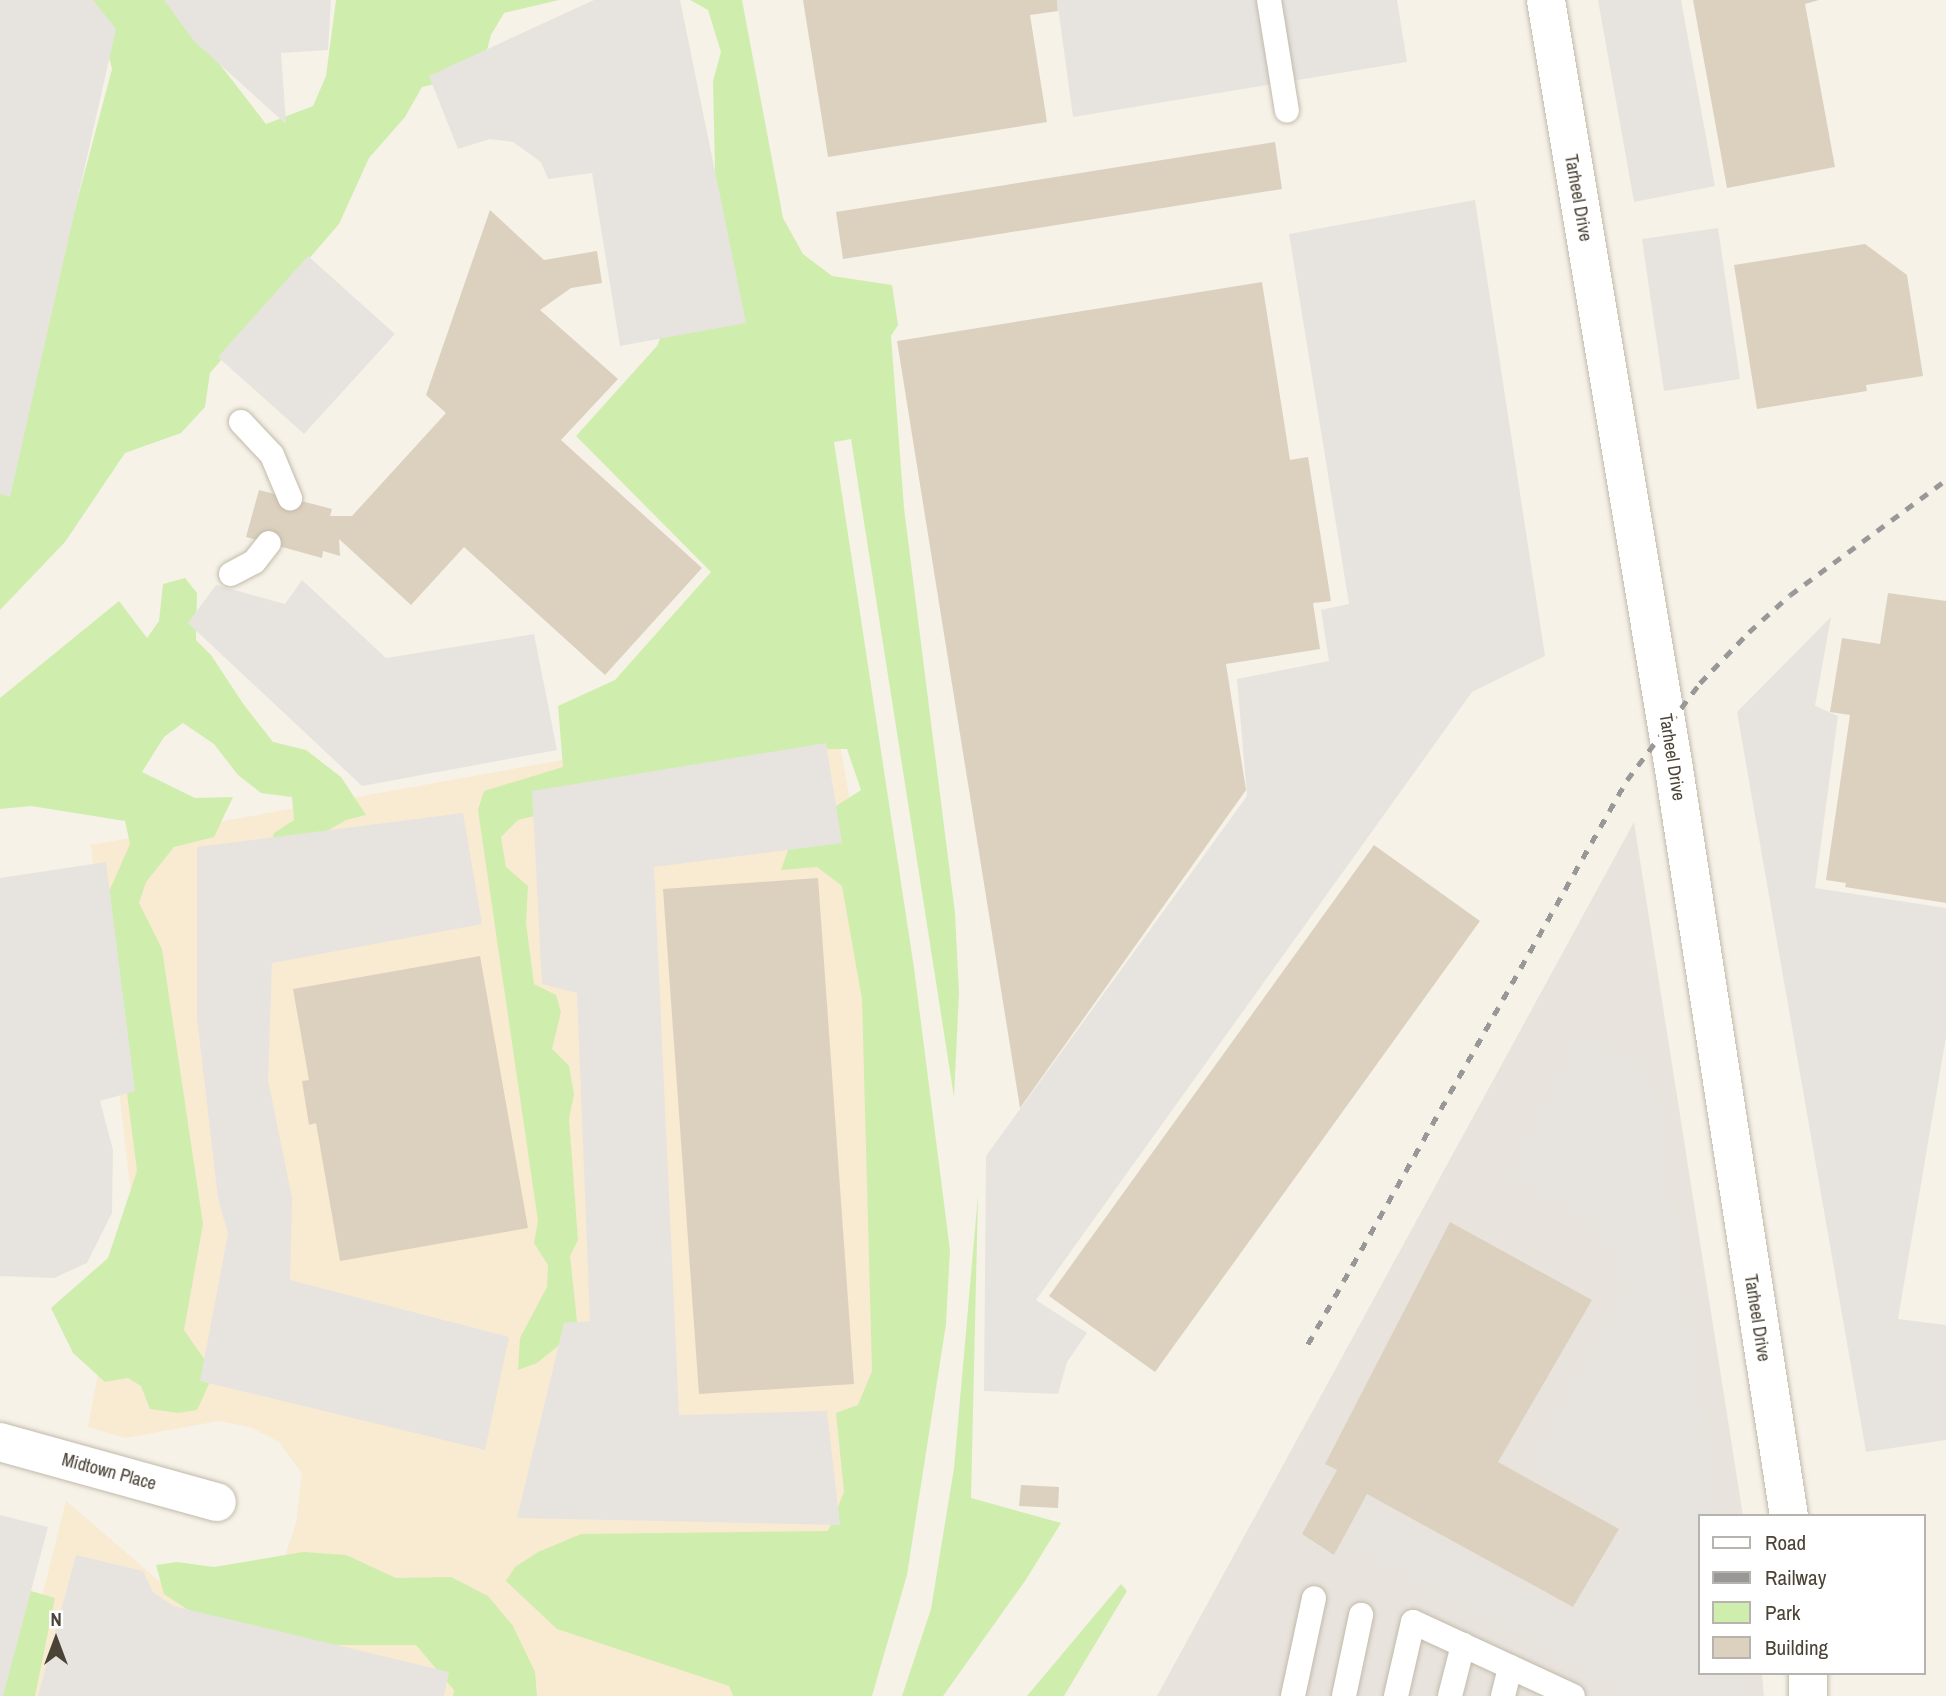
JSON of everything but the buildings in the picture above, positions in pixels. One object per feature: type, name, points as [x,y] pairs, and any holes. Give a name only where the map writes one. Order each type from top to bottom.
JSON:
[{"type":"street","name":"Tarheel Drive","points":[[1546,0],[1674,769],[1790,1514]]},
{"type":"street","name":"Midtown Place","points":[[0,1442],[217,1502]]},
{"type":"street","points":[[1808,1675],[1808,1696]]},
{"type":"lane","points":[[1269,0],[1287,111]]},
{"type":"lane","points":[[241,422],[272,455],[290,498]]},
{"type":"lane","points":[[231,574],[254,562],[270,543]]},
{"type":"lane","points":[[1293,1696],[1314,1598]]},
{"type":"lane","points":[[1343,1696],[1361,1615]]},
{"type":"lane","points":[[1396,1696],[1413,1622],[1572,1696]]},
{"type":"lane","points":[[1450,1696],[1463,1645]]},
{"type":"lane","points":[[1503,1696],[1510,1667]]},
{"type":"shaded area","points":[[0,0],[93,0],[116,29],[10,497],[0,494]]},
{"type":"shaded area","points":[[164,0],[331,0],[328,50],[281,53],[286,124],[194,41]]},
{"type":"shaded area","points":[[594,0],[680,0],[746,323],[620,346],[592,173],[548,179],[541,162],[513,142],[490,139],[458,149],[429,76]]},
{"type":"shaded area","points":[[1057,0],[1397,0],[1407,62],[1073,117]]},
{"type":"shaded area","points":[[1598,0],[1681,0],[1715,186],[1634,202]]},
{"type":"shaded area","points":[[1475,200],[1545,656],[1472,692],[1036,1300],[1087,1333],[1067,1362],[1058,1394],[984,1391],[986,1156],[1247,796],[1237,679],[1329,661],[1321,610],[1349,604],[1289,234]]},
{"type":"shaded area","points":[[1718,228],[1740,379],[1664,391],[1642,239]]},
{"type":"shaded area","points":[[308,256],[395,334],[304,434],[218,357]]},
{"type":"shaded area","points":[[302,580],[386,658],[534,634],[557,750],[362,786],[188,623],[216,585],[285,604]]},
{"type":"shaded area","points":[[1831,617],[1815,706],[1838,716],[1815,888],[1946,908],[1946,1037],[1898,1319],[1946,1325],[1946,1440],[1866,1452],[1737,712]]},
{"type":"shaded area","points":[[834,711],[921,1201],[840,1696],[17,1696],[66,1501],[158,1580],[200,1600],[282,1565],[296,1523],[302,1473],[279,1442],[250,1427],[219,1421],[125,1438],[88,1427],[131,1195],[91,845]]},
{"type":"shaded area","points":[[826,743],[842,843],[654,867],[679,1415],[827,1411],[840,1525],[517,1518],[564,1323],[590,1321],[577,993],[542,984],[532,791]]},
{"type":"shaded area","points":[[463,813],[482,924],[272,963],[268,1080],[292,1198],[290,1280],[509,1337],[485,1450],[200,1381],[228,1234],[218,1198],[197,1018],[197,847]]},
{"type":"shaded area","points":[[1634,822],[1743,1514],[1698,1514],[1698,1675],[1762,1675],[1764,1696],[1157,1696]]},
{"type":"shaded area","points":[[106,862],[135,1091],[100,1101],[113,1150],[112,1213],[87,1263],[54,1278],[0,1276],[0,878]]},
{"type":"shaded area","points":[[1581,1030],[1652,1073],[1718,1514],[1698,1514],[1698,1675],[1740,1675],[1742,1696],[1629,1696],[1349,1546],[1370,1504],[1575,1614],[1631,1527],[1527,1466],[1628,1285],[1587,1217],[1508,1178]]},
{"type":"shaded area","points":[[0,1515],[48,1527],[3,1696],[0,1696]]},
{"type":"shaded area","points":[[76,1555],[143,1571],[153,1592],[173,1606],[449,1672],[444,1696],[38,1696]]},
{"type":"green space","points":[[85,0],[170,0],[266,124],[313,106],[326,76],[336,0],[559,0],[504,13],[491,35],[484,61],[455,79],[422,87],[405,117],[369,158],[339,224],[210,373],[205,407],[181,433],[125,453],[65,542],[0,610],[0,462],[16,432],[112,69],[100,21]]},
{"type":"green space","points":[[690,0],[742,0],[783,218],[803,254],[832,276],[892,285],[898,325],[891,336],[904,508],[955,913],[959,993],[954,1097],[851,439],[834,442],[914,968],[950,1250],[946,1324],[907,1575],[872,1696],[733,1696],[729,1686],[557,1629],[506,1581],[515,1567],[538,1552],[581,1534],[828,1531],[844,1492],[836,1413],[858,1405],[872,1371],[862,999],[842,886],[817,867],[781,870],[794,833],[861,790],[847,749],[806,749],[518,820],[501,837],[506,867],[528,886],[526,923],[534,984],[556,995],[561,1012],[552,1049],[569,1066],[574,1094],[569,1119],[578,1240],[570,1256],[578,1330],[537,1363],[518,1370],[520,1338],[547,1287],[548,1265],[534,1243],[538,1221],[478,810],[484,791],[563,767],[558,706],[615,680],[711,572],[576,436],[657,346],[668,319],[718,304],[713,81],[721,52],[708,10]]},
{"type":"green space","points":[[185,578],[197,593],[196,640],[211,655],[244,705],[273,742],[306,750],[341,777],[366,815],[346,820],[300,847],[268,852],[274,833],[294,820],[292,797],[261,793],[238,775],[214,744],[183,723],[164,737],[142,772],[195,798],[233,797],[214,837],[174,847],[146,882],[139,903],[162,949],[203,1224],[184,1330],[214,1373],[197,1410],[178,1413],[150,1409],[141,1386],[128,1378],[105,1382],[73,1353],[51,1308],[108,1258],[137,1171],[103,905],[130,844],[125,821],[31,806],[0,809],[0,698],[119,601],[147,638],[159,621],[163,584]]},
{"type":"green space","points":[[978,1195],[971,1498],[1061,1523],[1025,1581],[943,1696],[902,1696],[931,1609],[954,1468]]},
{"type":"green space","points":[[303,1552],[346,1555],[396,1578],[451,1577],[488,1596],[513,1626],[535,1672],[537,1696],[453,1696],[454,1690],[416,1645],[319,1645],[202,1619],[164,1594],[156,1565],[177,1562],[214,1567]]},
{"type":"green space","points":[[1121,1584],[1127,1591],[1064,1696],[1027,1696]]},
{"type":"green space","points":[[21,1588],[55,1598],[35,1696],[0,1696]]},
{"type":"railway","points":[[1308,1344],[1627,780],[1700,683],[1749,632],[1790,595],[1946,480]]}]
